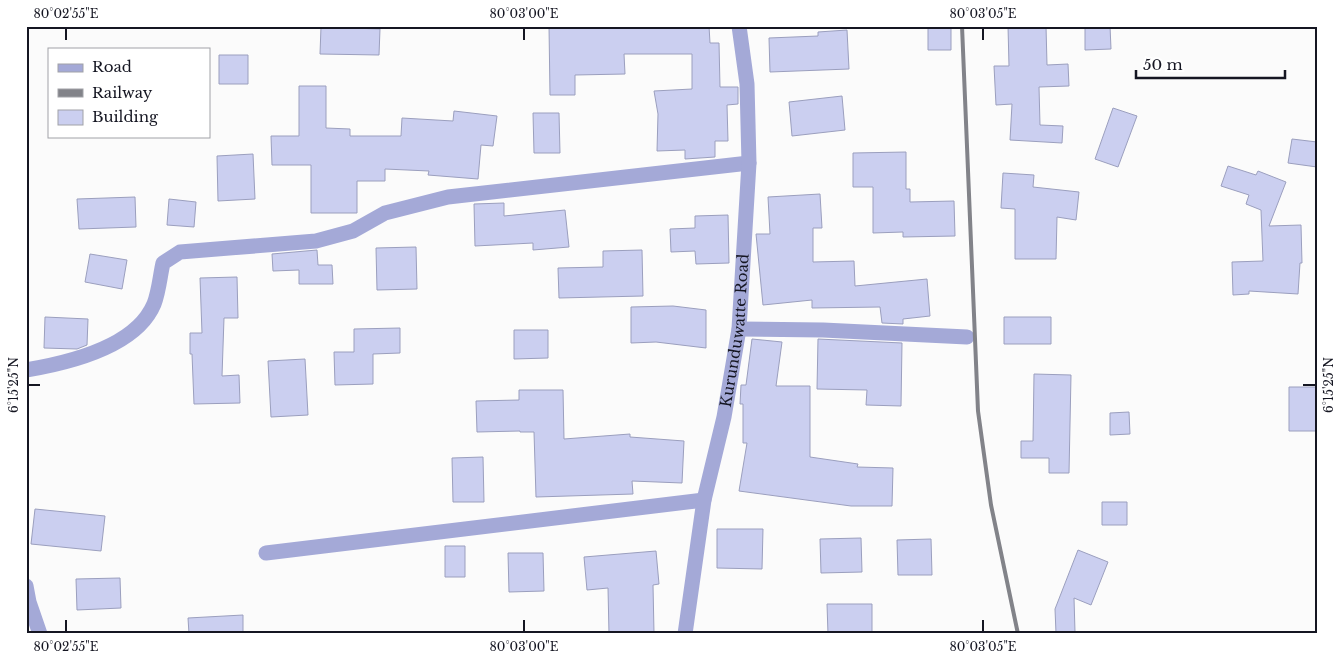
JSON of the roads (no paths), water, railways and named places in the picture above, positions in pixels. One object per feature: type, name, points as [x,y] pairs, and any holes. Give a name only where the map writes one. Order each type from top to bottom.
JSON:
[{"type":"street","name":"Kurunduwatte Road","points":[[685,634],[704,500],[724,417],[739,328],[749,163],[747,84],[739,26]]},
{"type":"street","points":[[26,370],[53,365],[102,350],[136,330],[154,304],[163,263],[180,252],[316,241],[353,231],[385,213],[448,197],[749,163]]},
{"type":"street","points":[[739,328],[967,337]]},
{"type":"street","points":[[266,553],[704,500]]},
{"type":"street","points":[[26,586],[29,602],[40,634]]},
{"type":"railway","points":[[962,26],[978,411],[991,505],[1018,634]]}]
